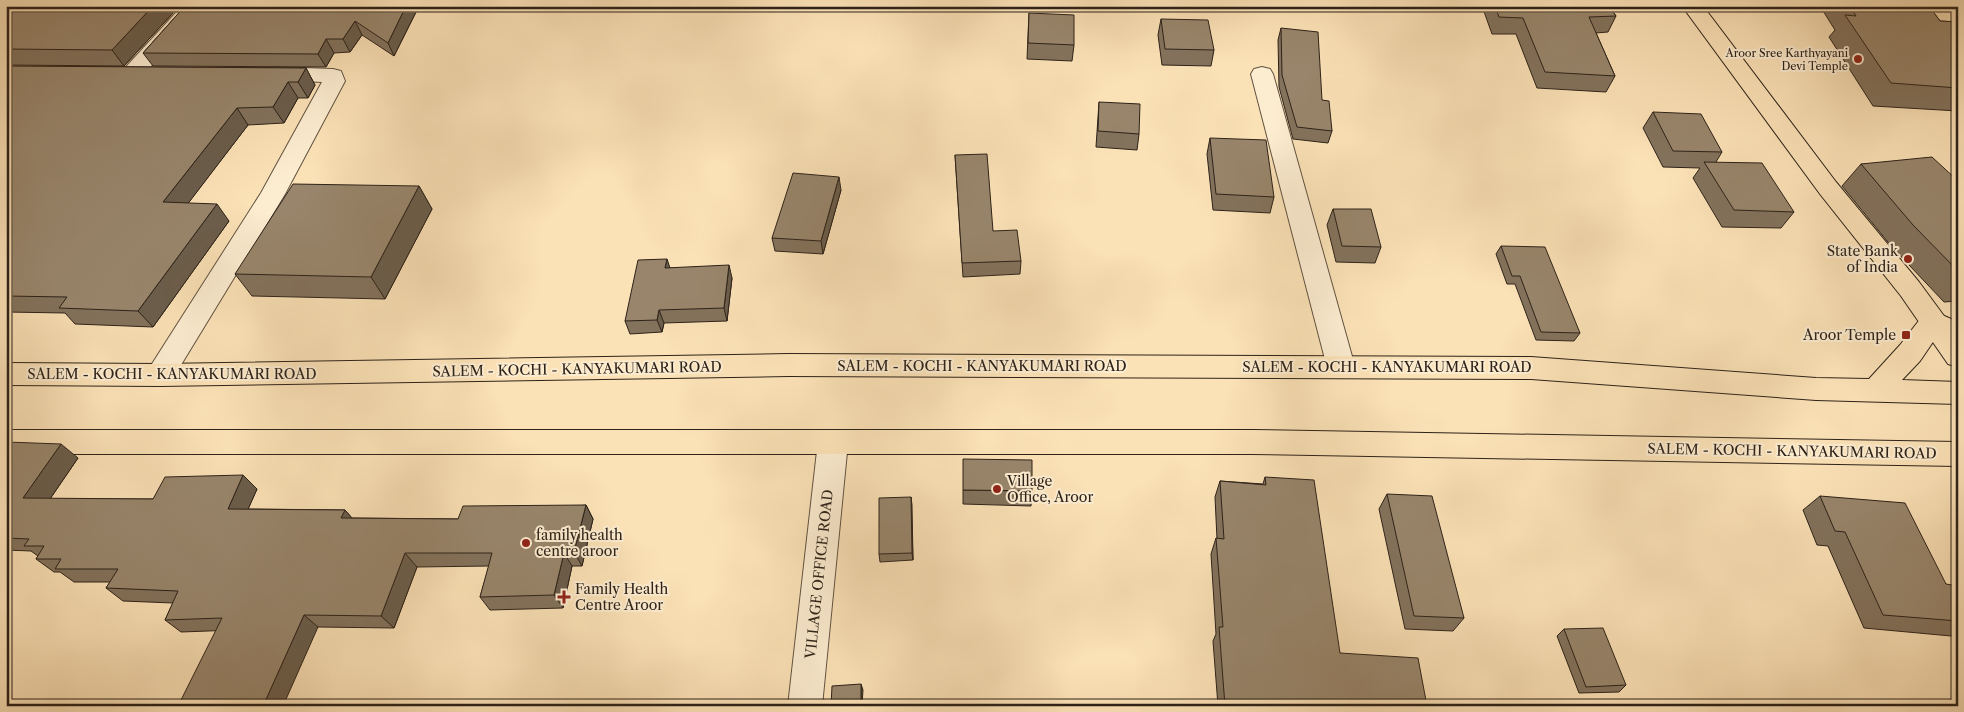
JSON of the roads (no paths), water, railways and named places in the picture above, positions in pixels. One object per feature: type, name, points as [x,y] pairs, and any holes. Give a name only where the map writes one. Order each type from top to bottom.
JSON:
[{"type":"main road","points":[[1692,6],[1828,188],[1910,289],[1958,356]]},
{"type":"main road","points":[[1932,322],[1958,335]]},
{"type":"main road","points":[[1876,390],[1910,353],[1932,322]]},
{"type":"main road","name":"SALEM - KOCHI - KANYAKUMARI ROAD","points":[[6,374],[160,376],[788,365],[1531,368],[1816,390],[1958,393]]},
{"type":"main road","name":"SALEM - KOCHI - KANYAKUMARI ROAD","points":[[6,442],[1252,442],[1958,454]]},
{"type":"street","points":[[160,74],[122,74],[193,6]]},
{"type":"street","points":[[160,376],[237,253],[314,121],[334,81],[333,76],[255,74]]},
{"type":"street","points":[[1262,74],[1341,367]]},
{"type":"street","name":"VILLAGE OFFICE ROAD","points":[[805,706],[833,442]]},
{"type":"place","name":"Aroor Sree Karthyayani Devi Temple","points":[[1858,59]]},
{"type":"place","name":"State Bank of India","points":[[1908,259]]},
{"type":"place","name":"Aroor Temple","points":[[1906,335]]},
{"type":"place","name":"Village Office, Aroor","points":[[997,489]]},
{"type":"place","name":"family health centre aroor","points":[[526,543]]},
{"type":"place","name":"Family Health Centre Aroor","points":[[564,597]]}]
